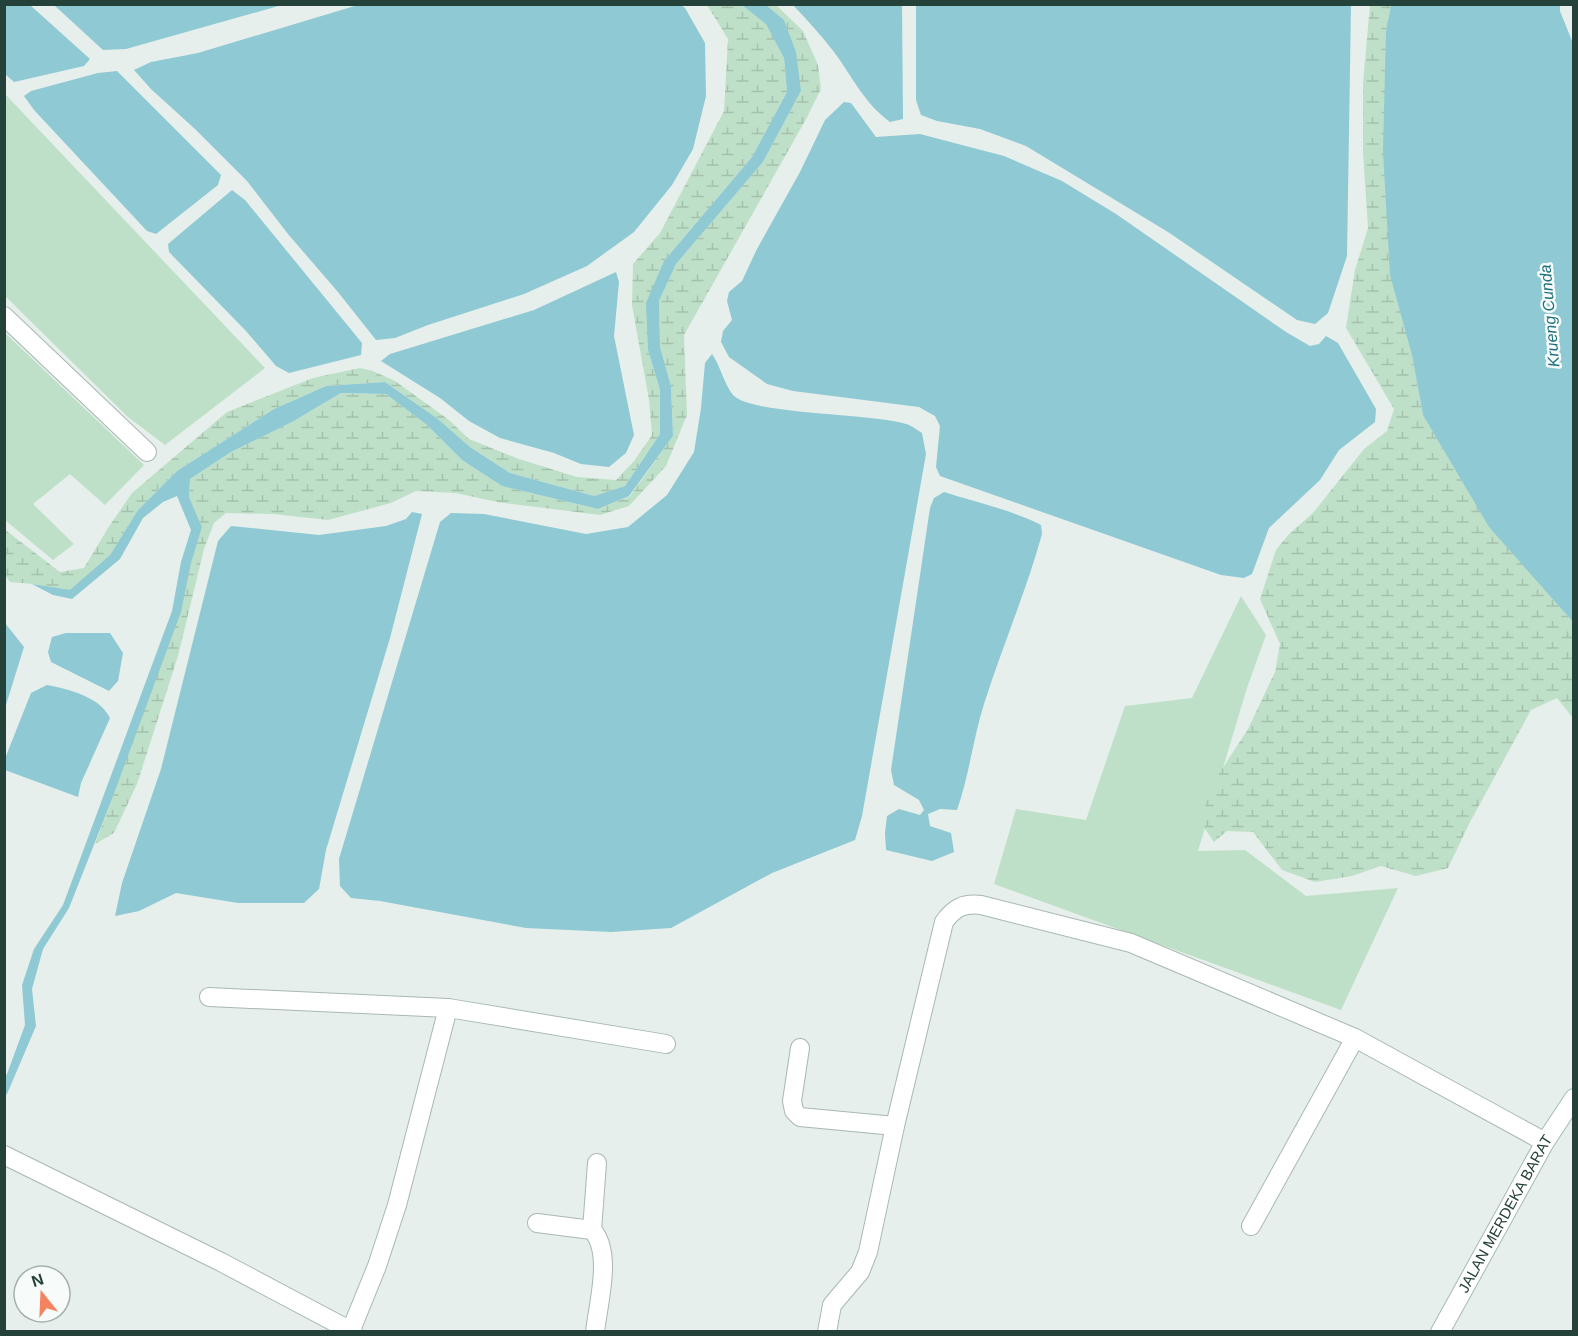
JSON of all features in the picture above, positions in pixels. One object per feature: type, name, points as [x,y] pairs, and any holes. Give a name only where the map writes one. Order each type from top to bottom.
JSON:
[{"type":"street","points":[[4,316],[147,452]]},
{"type":"street","points":[[827,1332],[832,1305],[860,1272],[868,1252],[944,922],[959,906],[981,905],[1131,943],[1355,1038],[1545,1142]]},
{"type":"street","points":[[209,997],[448,1008],[666,1044]]},
{"type":"street","points":[[4,1155],[221,1262],[352,1331],[397,1205],[448,1008]]},
{"type":"street","points":[[1251,1226],[1355,1038]]},
{"type":"street","points":[[800,1048],[792,1101],[794,1110],[800,1117],[896,1126]]},
{"type":"street","name":"JALAN MERDEKA BARAT","points":[[1440,1332],[1545,1142],[1574,1098]]},
{"type":"street","points":[[595,1332],[604,1260],[600,1241],[592,1230],[597,1163]]},
{"type":"street","points":[[537,1223],[592,1230]]},
{"type":"green space","points":[[707,5],[742,5],[766,23],[784,58],[787,92],[752,157],[664,261],[648,350],[660,390],[660,434],[625,486],[594,496],[510,473],[470,447],[438,419],[385,382],[326,386],[274,409],[177,471],[138,510],[110,555],[70,591],[10,582],[5,575],[4,529],[60,572],[84,568],[132,493],[227,412],[313,378],[360,368],[395,381],[449,420],[469,439],[519,459],[577,477],[616,480],[634,461],[652,435],[649,400],[632,305],[633,264],[660,233],[724,111],[728,39]]},
{"type":"green space","points":[[766,5],[776,5],[803,31],[818,65],[821,89],[684,335],[687,415],[666,466],[629,506],[600,515],[497,502],[456,493],[416,491],[391,503],[328,520],[273,514],[226,513],[214,523],[204,549],[178,656],[137,784],[114,833],[95,844],[202,527],[189,497],[190,479],[231,452],[292,422],[341,393],[386,394],[427,425],[462,460],[502,486],[598,509],[630,496],[673,436],[671,386],[660,347],[659,301],[676,264],[763,162],[801,91],[784,20]]},
{"type":"green space","points":[[1370,5],[1391,5],[1386,31],[1412,355],[1423,415],[1573,622],[1573,718],[1557,698],[1531,710],[1469,824],[1448,868],[1416,876],[1381,866],[1352,876],[1315,882],[1282,870],[1253,832],[1227,831],[1214,842],[1205,829],[1202,814],[1215,780],[1248,729],[1275,672],[1280,644],[1260,599],[1276,550],[1289,534],[1313,513],[1364,449],[1387,431],[1394,409],[1346,328],[1355,270],[1368,228],[1363,152],[1363,83]]},
{"type":"green space","points":[[5,94],[265,368],[165,445],[128,417],[5,296]]},
{"type":"green space","points":[[4,332],[144,465],[105,505],[70,474],[33,504],[74,544],[53,560],[5,520]]},
{"type":"green space","points":[[1241,596],[1266,635],[1247,688],[1198,851],[1245,850],[1306,896],[1398,888],[1341,1010],[994,884],[1016,809],[1086,820],[1125,706],[1192,698]]},
{"type":"water","points":[[5,4],[30,5],[90,59],[84,66],[14,82],[5,74]]},
{"type":"water","points":[[54,5],[282,5],[126,49],[103,50]]},
{"type":"water","points":[[358,5],[681,5],[705,43],[706,96],[693,149],[672,185],[634,232],[587,266],[524,294],[395,338],[376,340],[247,181],[134,70],[151,62],[198,53]]},
{"type":"water","points":[[742,5],[766,5],[784,20],[796,52],[801,91],[763,162],[676,264],[659,301],[660,347],[671,386],[673,436],[629,496],[598,509],[502,486],[462,460],[427,425],[386,394],[341,393],[292,422],[231,452],[190,479],[189,497],[202,527],[191,563],[181,612],[69,908],[43,949],[32,989],[36,1026],[5,1095],[5,1077],[25,1025],[22,985],[34,949],[63,905],[172,611],[181,562],[191,530],[177,496],[163,502],[143,518],[120,559],[72,599],[53,595],[32,584],[70,590],[110,555],[138,510],[177,471],[274,409],[326,386],[385,382],[438,419],[470,447],[510,473],[594,496],[625,486],[660,434],[660,390],[648,350],[646,303],[664,261],[752,157],[787,92],[784,58],[766,24]]},
{"type":"water","points":[[793,5],[902,5],[903,119],[890,122],[881,115],[859,89],[829,46]]},
{"type":"water","points":[[916,5],[1351,5],[1347,256],[1328,313],[1315,324],[1297,320],[1168,232],[1026,146],[980,129],[937,121],[921,115],[916,100]]},
{"type":"water","name":"Krueng Cunda","points":[[1391,5],[1560,5],[1560,11],[1573,41],[1573,622],[1489,527],[1423,415],[1412,355],[1390,275],[1383,151],[1386,31]]},
{"type":"water","points":[[117,71],[221,175],[218,185],[156,234],[147,231],[34,110],[24,96],[31,91],[98,73]]},
{"type":"water","points":[[844,102],[851,103],[876,137],[920,134],[1004,156],[1062,181],[1116,214],[1286,332],[1310,346],[1319,344],[1326,336],[1338,343],[1376,409],[1375,422],[1339,450],[1320,480],[1269,528],[1252,574],[1244,578],[1221,575],[940,476],[936,467],[940,426],[935,416],[919,407],[793,391],[767,384],[729,357],[721,342],[723,331],[732,320],[727,301],[729,292],[742,281],[825,120]]},
{"type":"water","points":[[232,190],[245,200],[362,343],[361,355],[289,373],[276,366],[246,331],[169,252],[168,244]]},
{"type":"water","points":[[616,272],[619,282],[614,336],[634,435],[626,453],[609,467],[581,464],[554,453],[500,438],[469,421],[440,398],[381,361],[390,354],[534,310]]},
{"type":"water","points":[[712,354],[730,391],[744,402],[787,410],[890,420],[908,425],[922,433],[926,454],[862,816],[855,840],[772,873],[671,928],[611,932],[526,928],[380,901],[351,898],[340,886],[339,859],[440,522],[451,513],[484,514],[586,534],[628,527],[667,495],[694,452],[705,363]]},
{"type":"water","points":[[944,492],[1030,520],[1041,525],[1042,534],[984,704],[957,810],[940,809],[928,814],[930,826],[951,833],[954,852],[932,861],[886,850],[885,833],[887,816],[899,809],[920,815],[924,810],[919,800],[894,785],[891,770],[930,508],[934,498]]},
{"type":"water","points":[[412,512],[422,514],[390,638],[326,850],[319,889],[304,903],[238,903],[176,893],[139,911],[115,916],[122,883],[161,769],[218,541],[231,526],[319,535],[386,526],[406,519]]},
{"type":"water","points":[[5,623],[24,647],[5,708]]},
{"type":"water","points":[[66,633],[110,633],[123,653],[118,681],[109,691],[51,662],[48,652],[52,637]]},
{"type":"water","points":[[47,685],[91,699],[110,718],[81,783],[78,797],[5,770],[6,756],[31,693]]}]
